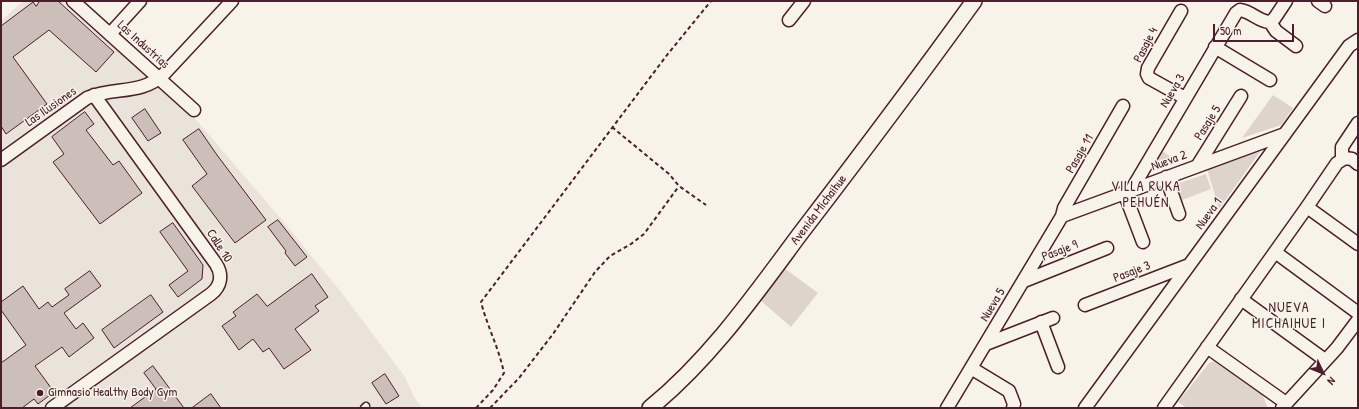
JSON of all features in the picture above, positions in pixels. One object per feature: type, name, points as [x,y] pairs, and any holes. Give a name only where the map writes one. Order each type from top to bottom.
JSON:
[{"type":"street","name":"Las Industrias","points":[[74,1],[194,110]]},
{"type":"street","points":[[110,34],[140,1]]},
{"type":"street","name":"Las Ilusiones","points":[[1,160],[80,103],[94,95],[143,87],[154,82],[232,1]]},
{"type":"street","points":[[789,20],[804,1]]},
{"type":"street","name":"Avenida Michaihue","points":[[650,408],[692,370],[730,327],[911,88],[974,1]]},
{"type":"street","points":[[1238,5],[1245,11],[1265,22],[1270,22],[1274,19],[1286,1]]},
{"type":"street","name":"Nueva 3","points":[[1128,191],[1216,47],[1236,13],[1238,5]]},
{"type":"street","name":"Pasaje 4","points":[[1180,11],[1147,70],[1147,74],[1151,79],[1185,98]]},
{"type":"street","points":[[1270,22],[1276,31],[1296,46]]},
{"type":"street","name":"Nueva 1","points":[[1085,408],[1349,46],[1358,40]]},
{"type":"street","points":[[1216,47],[1270,80]]},
{"type":"street","name":"Calle 10","points":[[52,408],[211,294],[216,290],[220,280],[219,269],[216,264],[94,95]]},
{"type":"street","name":"Pasaje 5","points":[[1198,165],[1241,96]]},
{"type":"street","name":"Pasaje 11","points":[[1062,216],[1064,208],[1123,106]]},
{"type":"street","points":[[1342,159],[1342,147],[1358,123]]},
{"type":"street","name":"Nueva 2","points":[[1062,216],[1285,134]]},
{"type":"street","points":[[1164,408],[1337,164],[1342,159],[1348,158],[1358,164]]},
{"type":"street","points":[[1166,177],[1179,214]]},
{"type":"street","points":[[1128,191],[1143,242]]},
{"type":"street","points":[[1307,208],[1358,244]]},
{"type":"street","name":"Nueva 5","points":[[947,408],[1062,216]]},
{"type":"street","name":"Pasaje 9","points":[[1024,281],[1107,248]]},
{"type":"street","points":[[1275,252],[1358,313]]},
{"type":"street","name":"Pasaje 3","points":[[1085,305],[1189,265]]},
{"type":"street","points":[[1241,299],[1325,360]]},
{"type":"street","points":[[986,344],[1053,318]]},
{"type":"street","points":[[1207,347],[1284,406],[1337,348],[1358,320]]},
{"type":"street","points":[[1041,322],[1058,367]]},
{"type":"street","points":[[972,368],[1009,391],[1014,404],[1013,408]]},
{"type":"path","points":[[476,408],[493,390],[504,373],[501,356],[484,315],[481,302],[667,55],[711,1]]},
{"type":"path","points":[[612,127],[669,174],[678,186],[706,205]]},
{"type":"path","points":[[490,408],[519,378],[553,334],[595,272],[610,256],[631,244],[644,234],[678,186]]},
{"type":"shaded area","points":[[23,1],[61,1],[191,114],[282,220],[341,292],[405,377],[413,395],[422,408],[1,408],[1,21]]},
{"type":"shaded area","points":[[1273,95],[1293,108],[1281,125],[1242,138]]},
{"type":"shaded area","points":[[1262,149],[1219,209],[1207,169]]},
{"type":"shaded area","points":[[1162,151],[1178,162],[1157,169],[1154,166]]},
{"type":"shaded area","points":[[1206,174],[1211,189],[1182,200],[1176,184]]},
{"type":"shaded area","points":[[784,268],[818,293],[791,327],[760,300]]},
{"type":"shaded area","points":[[1214,361],[1263,396],[1268,408],[1187,408],[1178,402],[1209,363]]},
{"type":"building","points":[[40,1],[58,1],[114,52],[96,72],[49,30],[13,57],[47,104],[6,134],[1,126],[1,26],[33,2],[36,6]]},
{"type":"building","points":[[145,109],[161,133],[148,141],[132,118]]},
{"type":"building","points":[[85,112],[94,124],[86,130],[113,165],[119,161],[142,193],[100,224],[53,162],[64,154],[52,137]]},
{"type":"building","points":[[199,129],[266,220],[235,243],[192,186],[207,174],[183,140]]},
{"type":"building","points":[[278,220],[307,257],[295,266],[268,227]]},
{"type":"building","points":[[173,223],[203,265],[202,279],[178,297],[169,285],[188,271],[160,232]]},
{"type":"building","points":[[90,271],[101,286],[64,313],[76,329],[83,323],[94,338],[69,357],[62,347],[35,366],[54,392],[38,404],[34,399],[22,408],[1,408],[1,363],[26,345],[1,310],[1,302],[23,286],[39,309],[48,302],[52,307],[69,295],[65,289]]},
{"type":"building","points":[[312,274],[328,297],[315,306],[319,311],[295,329],[311,350],[284,369],[269,348],[263,352],[253,339],[239,350],[222,326],[236,316],[233,312],[257,294],[267,306]]},
{"type":"building","points":[[151,295],[163,312],[114,348],[102,330]]},
{"type":"building","points":[[153,366],[184,408],[130,408],[156,389],[144,373]]},
{"type":"building","points":[[385,374],[399,396],[386,404],[372,383]]},
{"type":"building","points":[[211,394],[221,408],[192,408]]},
{"type":"place","name":"Gimnasio Healthy Body Gym","points":[[40,393]]},
{"type":"district","name":"VILLA RUKA PEHUÉN","points":[[1146,196]]},
{"type":"district","name":"NUEVA MICHAIHUE I","points":[[1289,316]]}]
